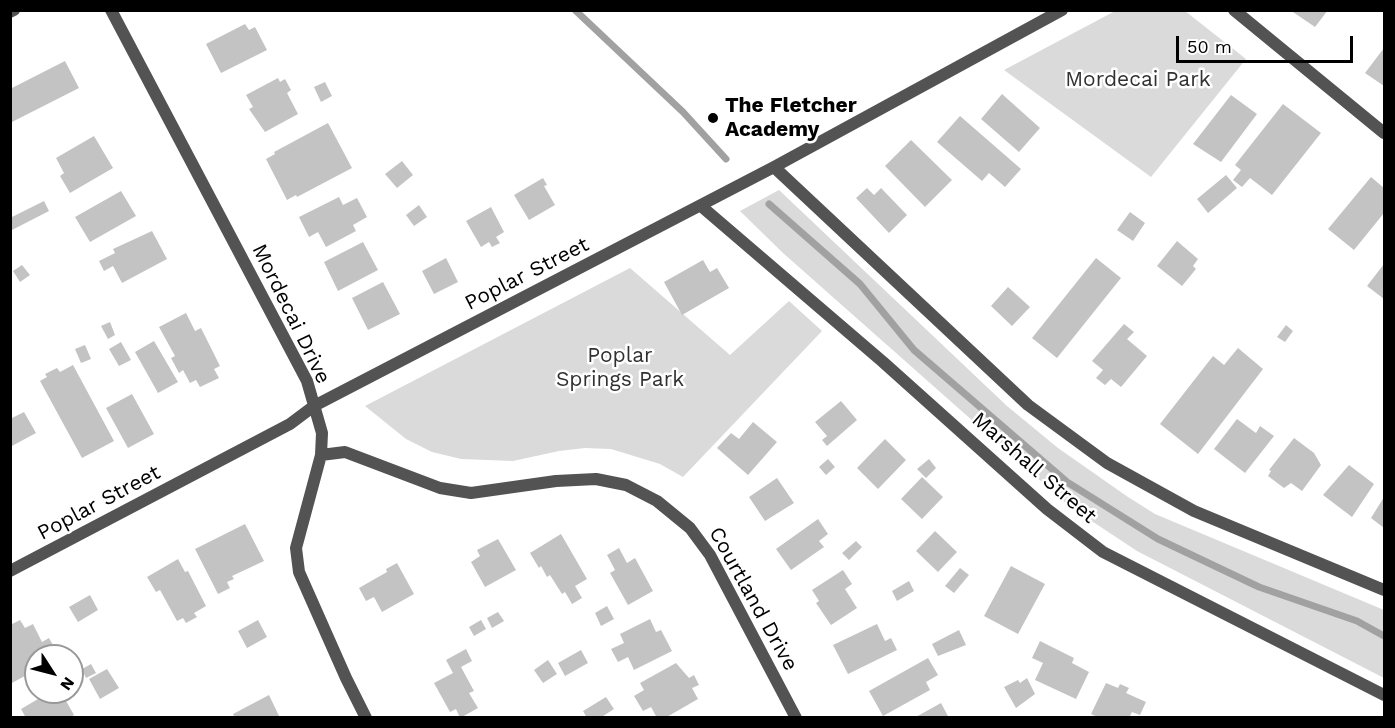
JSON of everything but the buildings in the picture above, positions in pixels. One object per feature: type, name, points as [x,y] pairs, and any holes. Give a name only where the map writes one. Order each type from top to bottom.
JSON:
[{"type":"street","name":"Mordecai Drive","points":[[111,10],[307,381],[322,433],[321,454],[296,548],[299,572],[366,717]]},
{"type":"street","name":"Poplar Street","points":[[10,571],[290,424],[314,406],[701,206],[1062,10]]},
{"type":"street","points":[[1234,10],[1384,133]]},
{"type":"street","name":"Marshall Street","points":[[774,167],[1028,405],[1107,463],[1194,511],[1384,590]]},
{"type":"street","name":"Marshall Street","points":[[701,206],[883,362],[1047,509],[1103,552],[1384,695]]},
{"type":"street","name":"Courtland Drive","points":[[321,454],[345,452],[429,484],[471,493],[556,481],[596,479],[627,486],[657,501],[690,528],[710,555],[796,717]]},
{"type":"green space","name":"Mordecai Park","points":[[1117,10],[1185,11],[1246,59],[1151,177],[1004,70]]},
{"type":"green space","points":[[779,190],[1007,406],[1058,448],[1128,497],[1155,514],[1384,610],[1384,678],[1137,551],[1069,506],[783,253],[740,211]]},
{"type":"green space","name":"Poplar Springs Park","points":[[630,268],[730,355],[789,301],[822,331],[683,477],[660,464],[611,449],[585,448],[559,451],[513,461],[461,459],[432,452],[406,439],[365,406]]},
{"type":"waterway","points":[[575,10],[683,112],[726,159]]},
{"type":"waterway","points":[[769,204],[860,284],[914,350],[1067,482],[1158,539],[1259,587],[1357,621],[1384,636]]},
{"type":"place","name":"The Fletcher Academy","points":[[713,118]]}]
